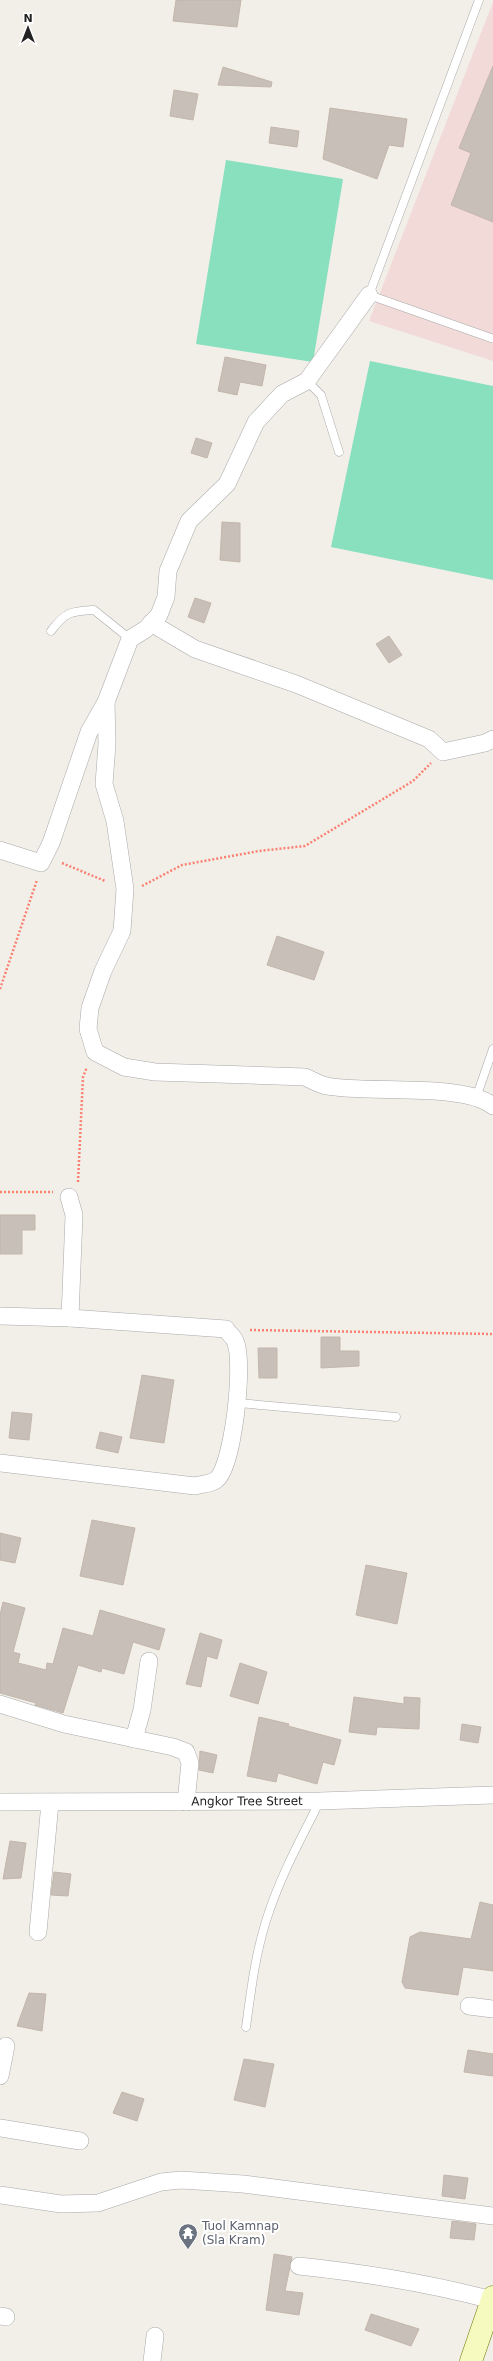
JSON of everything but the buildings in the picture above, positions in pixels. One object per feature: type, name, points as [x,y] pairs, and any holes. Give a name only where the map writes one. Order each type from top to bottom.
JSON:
[{"type":"street","points":[[0,850],[43,859],[89,732],[106,702],[130,639],[160,615],[166,597],[168,571],[189,521],[226,484],[256,422],[282,394],[307,381],[369,295]]},
{"type":"street","points":[[151,623],[195,649],[296,684],[429,738],[443,752],[485,743],[493,739]]},
{"type":"street","points":[[106,702],[107,744],[104,784],[115,821],[125,889],[122,931],[103,971],[90,1008],[88,1029],[95,1052],[124,1067],[154,1072],[305,1077],[327,1086],[460,1094],[486,1101],[493,1106]]},
{"type":"street","points":[[69,1197],[74,1215],[70,1318]]},
{"type":"street","points":[[0,1316],[70,1318],[226,1330],[236,1341],[239,1366],[238,1403],[225,1468],[216,1480],[195,1486],[0,1463]]},
{"type":"street","points":[[134,1740],[142,1710],[149,1661]]},
{"type":"street","points":[[0,1704],[64,1724],[134,1740],[173,1747],[186,1752],[190,1763],[186,1802]]},
{"type":"street","name":"Angkor Tree Street","points":[[0,1802],[320,1801],[493,1795]]},
{"type":"street","points":[[38,1932],[50,1803]]},
{"type":"street","points":[[469,2006],[493,2009]]},
{"type":"street","points":[[0,2076],[6,2046]]},
{"type":"street","points":[[0,2128],[80,2141]]},
{"type":"street","points":[[0,2195],[62,2204],[98,2203],[161,2182],[181,2180],[243,2184],[493,2216]]},
{"type":"street","points":[[299,2266],[400,2279],[493,2298],[471,2361]]},
{"type":"street","points":[[152,2361],[154,2336]]},
{"type":"lane","points":[[479,0],[369,295],[490,338]]},
{"type":"lane","points":[[307,381],[321,395],[339,452]]},
{"type":"lane","points":[[51,631],[61,618],[74,610],[94,610],[130,639]]},
{"type":"lane","points":[[476,1098],[493,1049]]},
{"type":"lane","points":[[238,1403],[396,1417]]},
{"type":"lane","points":[[246,2027],[255,1963],[266,1921],[287,1866],[320,1801]]},
{"type":"path","points":[[0,989],[43,859],[125,889],[145,885],[182,865],[259,851],[305,846],[413,781],[443,752]]},
{"type":"path","points":[[0,1192],[53,1192],[69,1197],[78,1185],[83,1077],[91,1056],[95,1052]]},
{"type":"path","points":[[226,1330],[493,1334]]},
{"type":"shaded area","points":[[493,2],[493,361],[369,321]]},
{"type":"green space","points":[[226,160],[343,179],[313,362],[196,344]]},
{"type":"green space","points":[[370,361],[493,386],[493,580],[331,547]]},
{"type":"place","name":"Tuol Kamnap (Sla Kram)","points":[[188,2250]]}]
